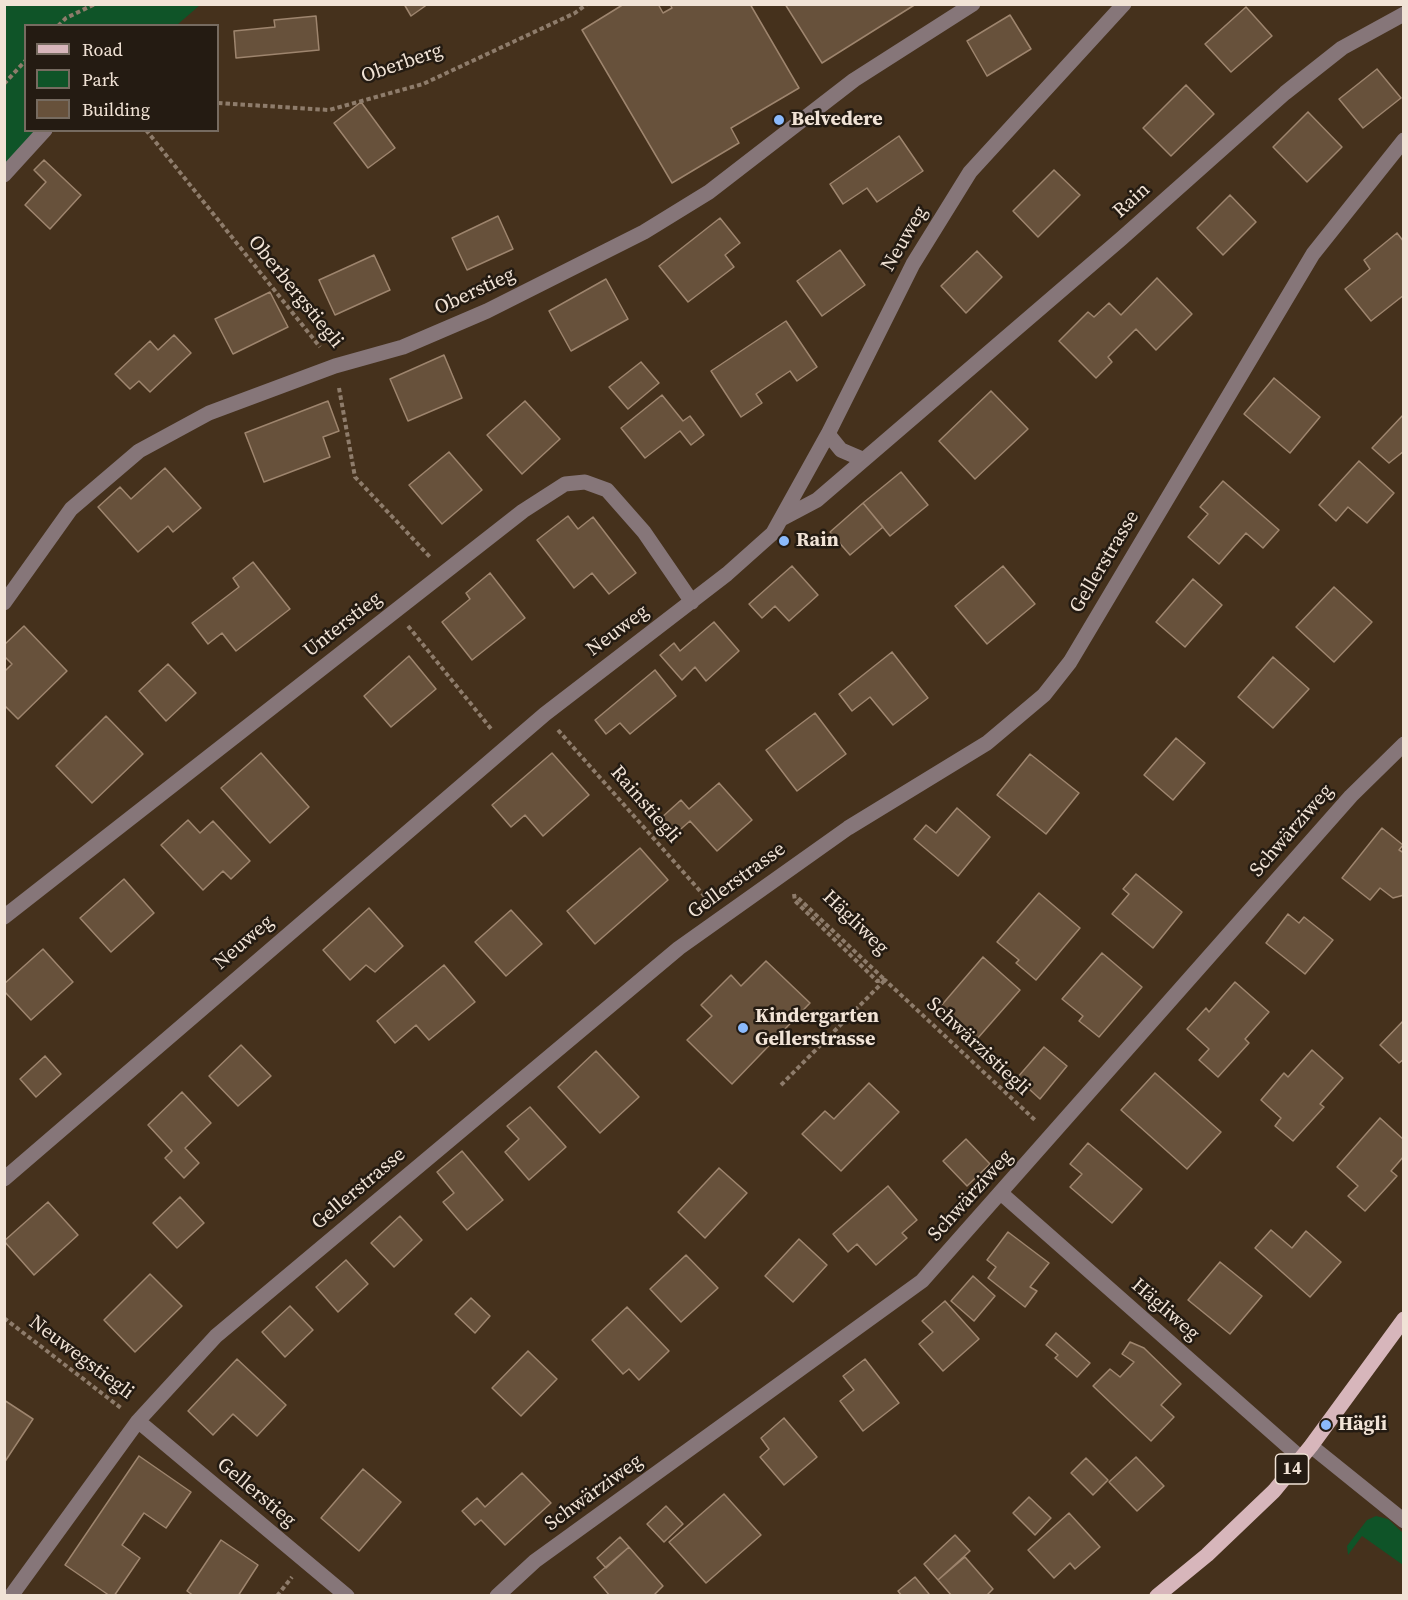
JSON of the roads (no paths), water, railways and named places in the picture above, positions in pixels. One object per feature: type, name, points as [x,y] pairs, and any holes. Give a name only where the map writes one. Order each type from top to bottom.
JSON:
[{"type":"main road","name":"14","points":[[1157,1596],[1236,1530],[1306,1452],[1404,1319]]},
{"type":"street","name":"Oberstieg","points":[[4,603],[71,508],[139,451],[209,413],[335,366],[403,347],[488,311],[644,232],[709,192],[854,80],[973,4]]},
{"type":"street","name":"Neuweg","points":[[4,1179],[545,714],[692,602],[773,532],[783,518],[828,434],[913,264],[970,172],[1124,4]]},
{"type":"street","name":"Rain","points":[[783,518],[817,500],[1122,238],[1285,93],[1342,48],[1404,14]]},
{"type":"street","points":[[4,175],[43,132]]},
{"type":"street","name":"Gellerstrasse","points":[[11,1596],[138,1421],[216,1336],[670,956],[776,877],[848,828],[987,743],[1044,695],[1070,662],[1313,254],[1404,140]]},
{"type":"street","points":[[828,434],[841,450],[862,459]]},
{"type":"street","name":"Unterstieg","points":[[4,917],[444,572],[543,496],[566,484],[585,482],[607,490],[626,510],[692,602]]},
{"type":"street","name":"Schwärziweg","points":[[497,1596],[536,1561],[914,1287],[1002,1194],[1351,796],[1404,744]]},
{"type":"street","name":"Hägliweg","points":[[1002,1194],[1306,1452],[1404,1521]]},
{"type":"street","name":"Gellerstieg","points":[[138,1421],[347,1596]]},
{"type":"place","name":"Belvedere","points":[[779,120]]},
{"type":"place","name":"Rain","points":[[784,541]]},
{"type":"place","name":"Kindergarten Gellerstrasse","points":[[743,1028]]},
{"type":"place","name":"Hägli","points":[[1326,1425]]}]
